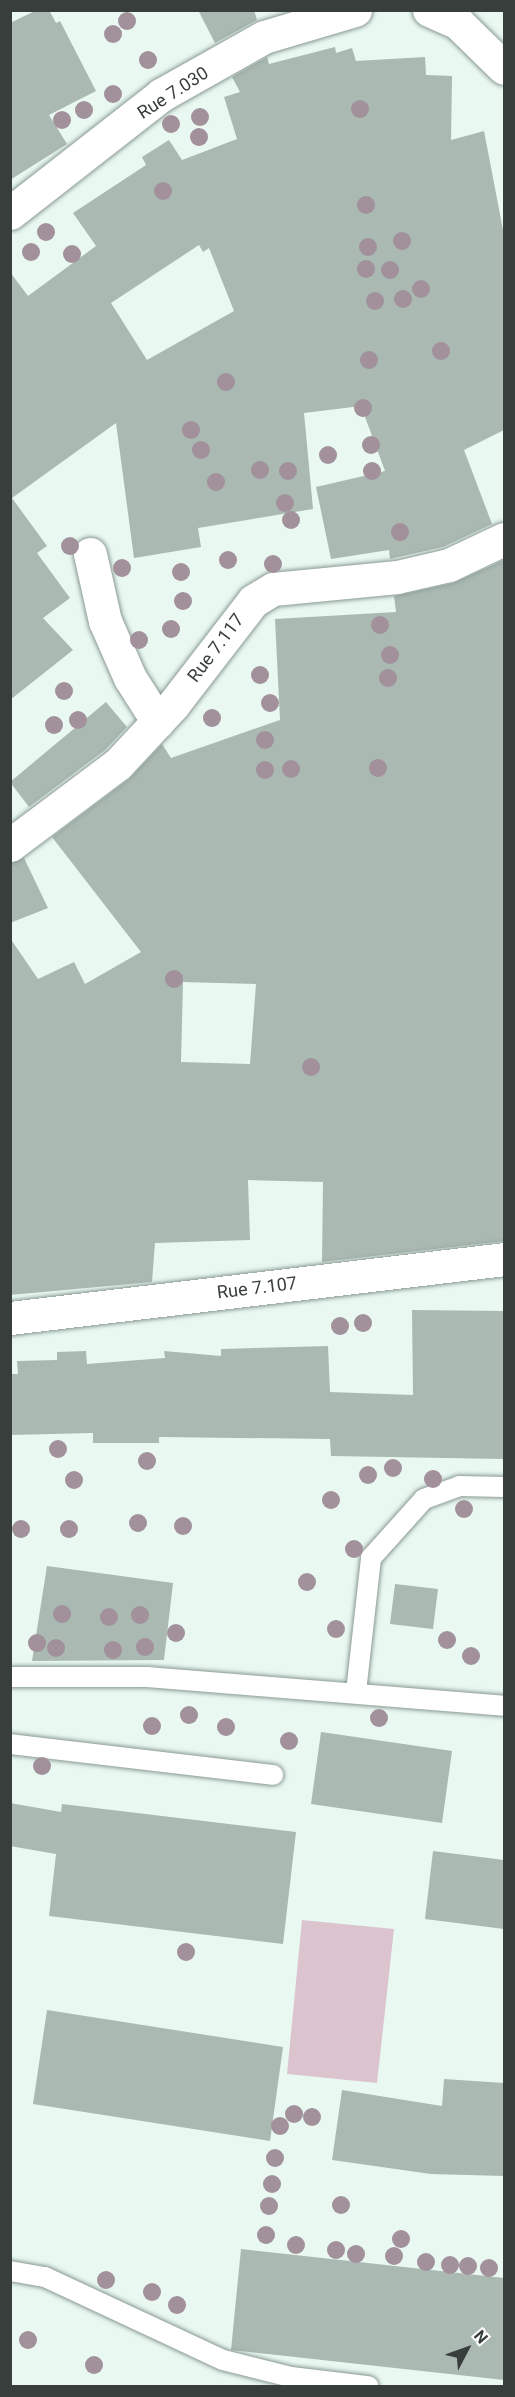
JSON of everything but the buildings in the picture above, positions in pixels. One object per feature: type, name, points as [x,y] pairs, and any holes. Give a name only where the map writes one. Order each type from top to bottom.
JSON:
[{"type":"street","name":"Rue 7.030","points":[[10,213],[161,95],[264,36],[355,10]]},
{"type":"street","points":[[450,15],[504,68]]},
{"type":"street","name":"Rue 7.117","points":[[10,844],[118,764],[158,722],[238,615],[273,589],[398,577],[449,565],[504,539]]},
{"type":"street","points":[[90,554],[105,621],[130,678],[158,722]]},
{"type":"street","name":"Rue 7.107","points":[[10,1318],[504,1259]]},
{"type":"lane","points":[[356,1692],[371,1558],[424,1499],[459,1486],[504,1487]]},
{"type":"lane","points":[[10,1677],[147,1677],[356,1692],[504,1706]]},
{"type":"lane","points":[[10,1744],[273,1775]]},
{"type":"lane","points":[[10,2271],[45,2277],[223,2360],[291,2377],[368,2386]]},
{"type":"shaded area","points":[[302,1920],[394,1929],[377,2083],[287,2074]]}]
